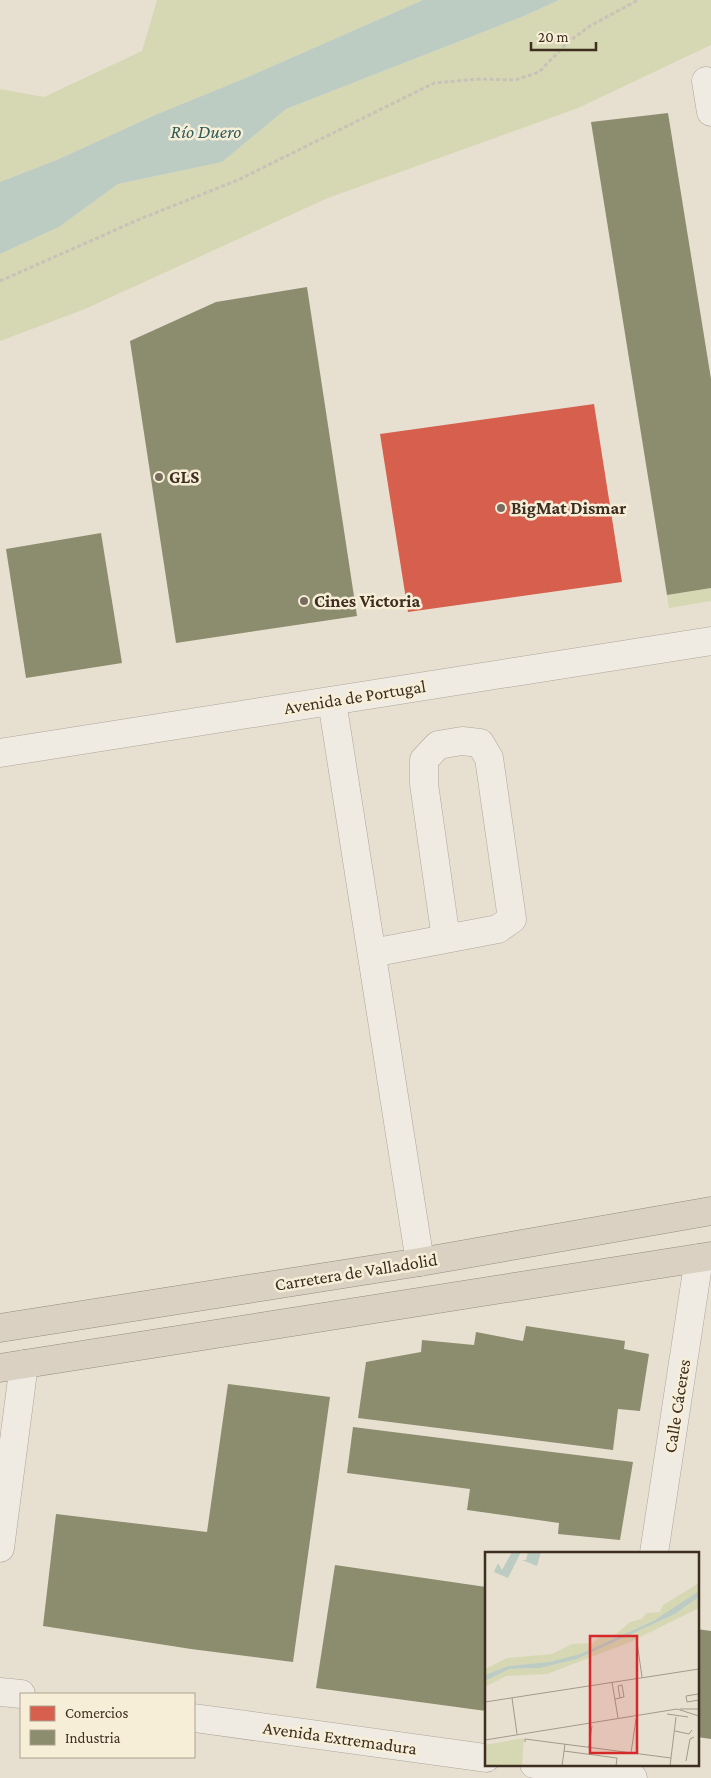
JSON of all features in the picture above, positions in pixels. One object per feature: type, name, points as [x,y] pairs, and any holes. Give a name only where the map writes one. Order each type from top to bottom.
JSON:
[{"type":"highway","name":"Carretera de Valladolid","points":[[0,1328],[420,1262],[711,1211]]},
{"type":"highway","points":[[12,1366],[705,1257]]},
{"type":"street","points":[[706,81],[711,112]]},
{"type":"street","name":"Avenida de Portugal","points":[[0,753],[711,641]]},
{"type":"street","points":[[332,701],[420,1262]]},
{"type":"street","points":[[372,953],[498,930],[512,919],[490,758],[480,743],[462,741],[438,745],[424,760],[424,784],[446,939]]},
{"type":"street","name":"Calle Cáceres","points":[[654,1552],[705,1257]]},
{"type":"street","points":[[0,1548],[12,1366]]},
{"type":"street","points":[[0,1692],[20,1694]]},
{"type":"street","name":"Avenida Extremadura","points":[[195,1718],[485,1758]]},
{"type":"street","points":[[554,1766],[625,1773]]},
{"type":"path","points":[[0,282],[140,220],[238,180],[434,83],[479,79],[515,80],[539,72],[568,42],[582,31],[638,0]]},
{"type":"green space","points":[[157,0],[423,0],[248,77],[155,115],[59,159],[0,182],[0,89],[44,97],[142,51]]},
{"type":"green space","points":[[559,0],[711,0],[711,45],[578,108],[328,198],[85,309],[0,341],[0,254],[59,227],[118,184],[222,162],[286,109],[524,16]]},
{"type":"green space","points":[[711,588],[711,601],[669,608],[667,595]]},
{"type":"water","name":"Río Duero","points":[[423,0],[559,0],[524,16],[286,109],[222,162],[118,184],[59,227],[0,254],[0,182],[59,159],[155,115],[248,77]]},
{"type":"building: Comercios","name":"BigMat Dismar","points":[[594,404],[622,582],[408,612],[380,434]]},
{"type":"building: Industria","points":[[668,113],[711,379],[711,588],[667,595],[591,122]]},
{"type":"building: Industria","points":[[307,287],[357,616],[176,643],[130,341],[216,302]]},
{"type":"building: Industria","points":[[101,533],[122,663],[26,678],[6,549]]},
{"type":"building: Industria","points":[[526,1326],[625,1341],[624,1349],[649,1354],[640,1411],[618,1409],[613,1450],[358,1418],[366,1362],[421,1352],[422,1340],[474,1345],[476,1332],[523,1341]]},
{"type":"building: Industria","points":[[228,1384],[330,1397],[293,1662],[191,1649],[43,1626],[56,1514],[207,1532]]},
{"type":"building: Industria","points":[[353,1427],[633,1462],[620,1540],[558,1534],[559,1523],[467,1510],[470,1489],[347,1473]]},
{"type":"building: Industria","points":[[335,1565],[485,1587],[485,1711],[316,1688]]},
{"type":"building: Industria","points":[[698,1629],[711,1631],[711,1739],[698,1737]]},
{"type":"place","name":"GLS","points":[[159,477]]},
{"type":"place","name":"BigMat Dismar","points":[[501,508]]},
{"type":"place","name":"Cines Victoria","points":[[304,601]]}]
